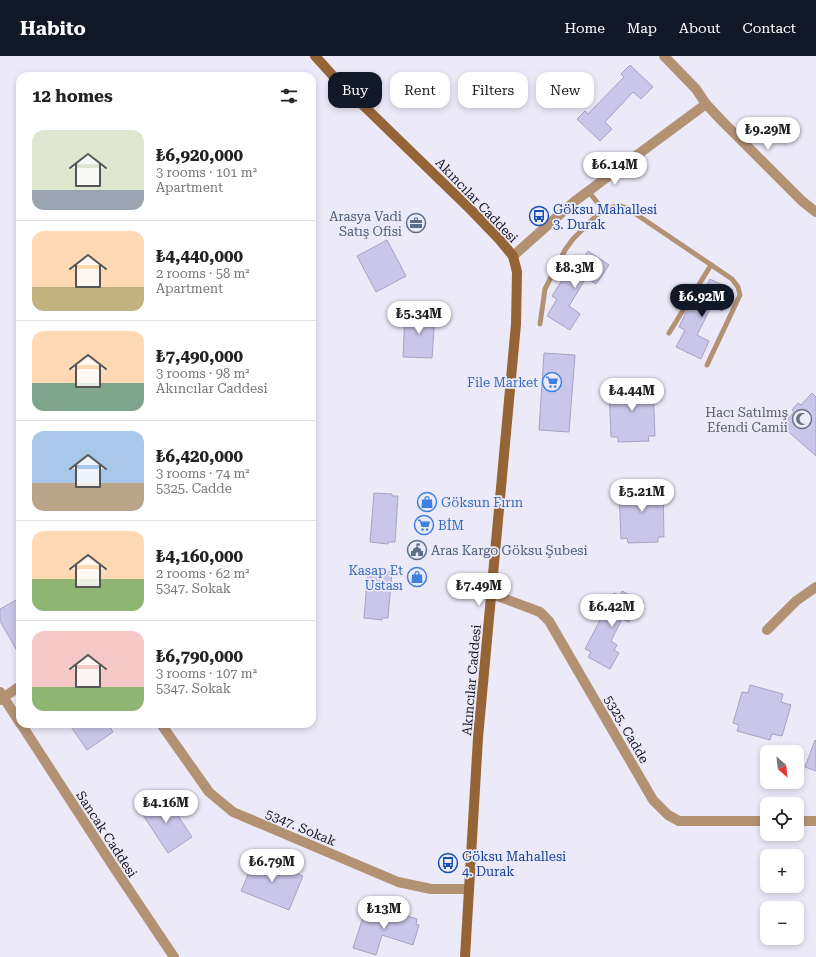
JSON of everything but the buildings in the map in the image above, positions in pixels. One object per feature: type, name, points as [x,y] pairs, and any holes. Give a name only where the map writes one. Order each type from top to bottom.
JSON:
[{"type":"street","name":"Akıncılar Caddesi","points":[[315,56],[335,78],[499,239],[513,256],[517,272],[516,324],[478,738],[465,957]]},
{"type":"street","points":[[664,56],[696,89],[706,104],[732,131],[816,212]]},
{"type":"street","points":[[513,256],[575,201],[706,104]]},
{"type":"street","points":[[767,630],[796,600],[816,587]]},
{"type":"street","name":"5325. Cadde","points":[[492,594],[540,612],[548,621],[653,800],[668,815],[679,821],[760,821]]},
{"type":"street","points":[[1,696],[16,688]]},
{"type":"street","name":"Sancak Caddesi","points":[[1,696],[16,718]]},
{"type":"street","name":"Sancak Caddesi","points":[[23,728],[174,957]]},
{"type":"street","name":"5347. Sokak","points":[[164,728],[209,792],[233,812],[398,882],[431,889],[469,889]]},
{"type":"street","points":[[804,821],[816,821]]},
{"type":"lane","points":[[589,192],[604,210]]},
{"type":"lane","points":[[540,324],[546,289],[564,250],[598,214],[612,207],[620,206],[627,208],[732,279],[738,287],[740,295],[707,365]]},
{"type":"lane","points":[[669,333],[711,265]]},
{"type":"place","name":"Göksu Mahallesi 3. Durak","points":[[539,216]]},
{"type":"place","name":"Arasya Vadi Satış Ofisi","points":[[416,223]]},
{"type":"place","name":"File Market","points":[[552,382]]},
{"type":"place","name":"Hacı Satılmış Efendi Camii","points":[[802,419]]},
{"type":"place","name":"Göksun Fırın","points":[[427,502]]},
{"type":"place","name":"BİM","points":[[424,525]]},
{"type":"place","name":"Aras Kargo Göksu Şubesi","points":[[417,550]]},
{"type":"place","name":"Kasap Et Ustası","points":[[417,577]]},
{"type":"place","name":"Göksu Mahallesi 4. Durak","points":[[448,863]]}]
